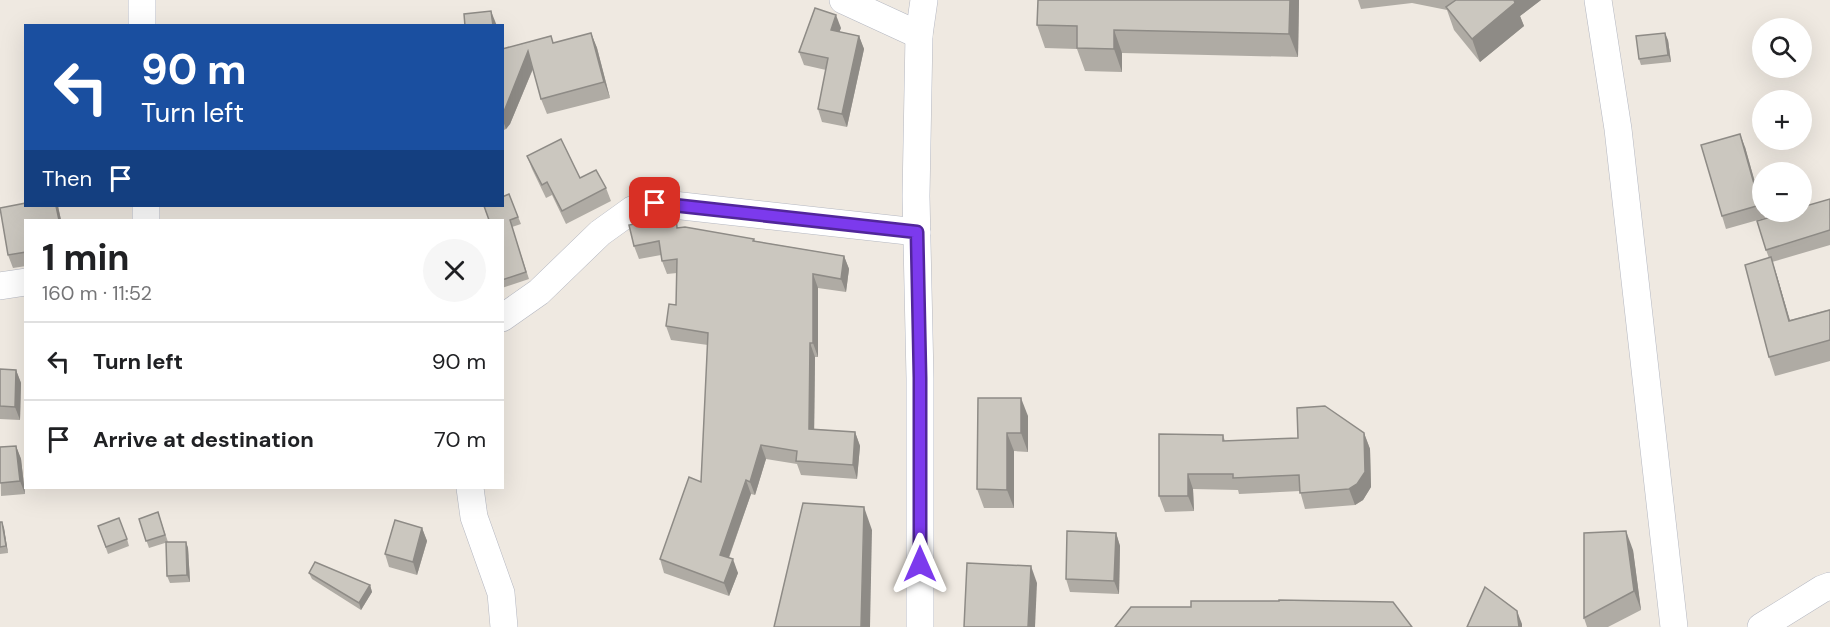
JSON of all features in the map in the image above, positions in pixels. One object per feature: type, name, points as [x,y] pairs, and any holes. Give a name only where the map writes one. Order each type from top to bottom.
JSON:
[{"type":"street","points":[[141,0],[142,24]]},
{"type":"street","points":[[843,0],[919,35]]},
{"type":"street","points":[[920,627],[920,378],[917,232],[919,35],[924,0]]},
{"type":"street","points":[[1598,0],[1618,129],[1674,627]]},
{"type":"street","points":[[504,317],[539,292],[600,233],[632,210],[655,203],[917,232]]},
{"type":"street","points":[[0,286],[24,282]]},
{"type":"street","points":[[470,489],[474,517],[501,593],[504,627]]},
{"type":"street","points":[[1761,627],[1830,586]]},
{"type":"building","points":[[1038,0],[1290,0],[1289,34],[1114,30],[1114,49],[1077,48],[1077,26],[1037,25]]},
{"type":"building","points":[[1456,0],[1514,0],[1515,3],[1472,39],[1446,7]]},
{"type":"building","points":[[815,8],[836,15],[831,30],[859,36],[842,114],[818,109],[828,58],[799,52]]},
{"type":"building","points":[[491,11],[493,24],[465,24],[464,14]]},
{"type":"building","points":[[591,33],[604,82],[541,99],[528,51],[504,110],[504,48],[551,36],[553,43]]},
{"type":"building","points":[[1665,33],[1668,55],[1639,59],[1636,36]]},
{"type":"building","points":[[1740,134],[1752,177],[1752,207],[1722,216],[1701,145]]},
{"type":"building","points":[[561,139],[580,178],[596,170],[606,188],[562,211],[547,182],[542,185],[527,156]]},
{"type":"building","points":[[509,194],[518,217],[510,220],[526,272],[504,279],[504,219],[489,219],[484,207],[504,207],[504,196]]},
{"type":"building","points":[[1830,199],[1830,230],[1766,250],[1757,222],[1812,222],[1812,204]]},
{"type":"building","points":[[24,203],[24,207],[56,207],[59,219],[24,219],[24,252],[8,255],[0,208]]},
{"type":"building","points":[[676,216],[677,228],[685,227],[844,256],[841,279],[813,274],[809,429],[855,432],[853,465],[796,461],[797,451],[761,445],[750,482],[746,480],[720,555],[733,559],[724,583],[660,559],[689,477],[701,482],[708,333],[666,326],[669,304],[676,305],[677,259],[662,261],[659,241],[634,246],[629,225]]},
{"type":"building","points":[[1771,257],[1789,321],[1830,310],[1830,340],[1769,357],[1745,265]]},
{"type":"building","points":[[0,369],[16,370],[15,407],[0,406]]},
{"type":"building","points":[[978,398],[1021,398],[1021,433],[1007,433],[1007,490],[977,489]]},
{"type":"building","points":[[1325,406],[1364,433],[1365,472],[1357,484],[1349,489],[1300,493],[1299,475],[1233,478],[1233,474],[1188,474],[1188,496],[1159,496],[1159,434],[1223,435],[1223,441],[1298,438],[1297,408]]},
{"type":"building","points":[[16,446],[20,481],[0,483],[0,447]]},
{"type":"building","points":[[803,503],[864,507],[861,627],[774,627]]},
{"type":"building","points":[[158,512],[165,535],[146,541],[139,519]]},
{"type":"building","points":[[119,518],[127,539],[106,547],[98,526]]},
{"type":"building","points":[[395,520],[422,528],[413,562],[385,554]]},
{"type":"building","points":[[0,522],[2,522],[6,546],[0,547]]},
{"type":"building","points":[[1067,531],[1116,533],[1114,581],[1066,579]]},
{"type":"building","points":[[1626,531],[1634,591],[1584,618],[1584,533]]},
{"type":"building","points":[[166,542],[186,542],[187,575],[167,576]]},
{"type":"building","points":[[315,562],[370,585],[359,603],[309,573]]},
{"type":"building","points":[[967,563],[1031,566],[1028,627],[964,627]]},
{"type":"building","points":[[1485,587],[1517,611],[1519,627],[1467,627]]},
{"type":"building","points":[[1191,601],[1393,602],[1412,627],[1115,627],[1131,607],[1191,607]]},
{"type":"route","points":[[655,203],[917,232],[920,564]]}]
